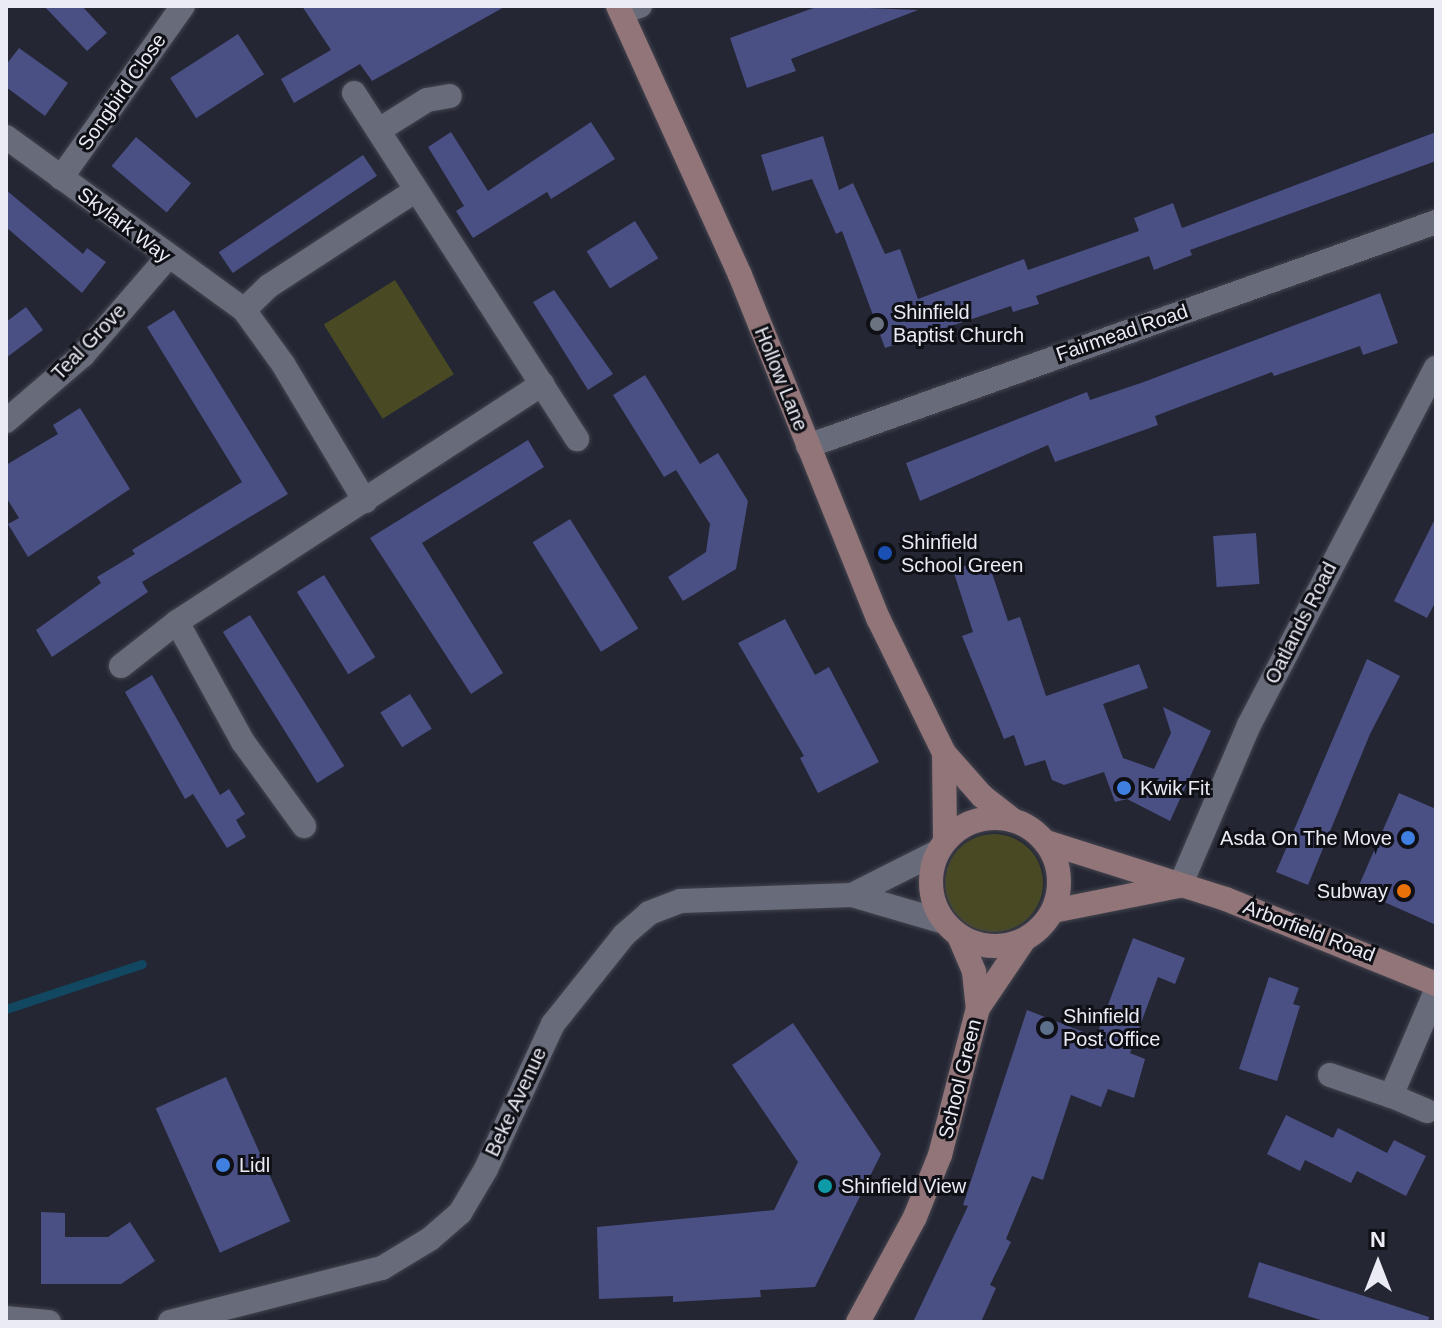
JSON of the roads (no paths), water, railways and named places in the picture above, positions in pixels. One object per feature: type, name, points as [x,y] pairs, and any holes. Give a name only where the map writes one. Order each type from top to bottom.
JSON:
[{"type":"main road","name":"Hollow Lane","points":[[626,8],[740,275],[856,569],[944,753],[982,796],[1013,820]]},
{"type":"main road","name":"Hollow Lane","points":[[942,846],[944,753]]},
{"type":"main road","points":[[1053,911],[1059,876],[1046,842],[1013,820],[988,818],[965,825],[942,846],[930,880],[952,929],[1003,947],[1024,940],[1053,911],[1180,886]]},
{"type":"main road","name":"Arborfield Road","points":[[1046,842],[1180,886],[1436,984]]},
{"type":"main road","name":"School Green","points":[[952,929],[974,972],[978,1008]]},
{"type":"main road","name":"School Green","points":[[858,1322],[915,1217],[940,1155],[978,1008],[1024,940]]},
{"type":"street","name":"Songbird Close","points":[[61,178],[183,6]]},
{"type":"street","points":[[354,93],[577,439]]},
{"type":"street","points":[[379,130],[427,100],[450,96]]},
{"type":"street","name":"Skylark Way","points":[[6,137],[167,258],[244,310],[283,364],[365,501]]},
{"type":"street","points":[[244,310],[269,286],[415,191]]},
{"type":"street","name":"Fairmead Road","points":[[808,446],[1436,222]]},
{"type":"street","name":"Teal Grove","points":[[6,421],[83,355],[167,258]]},
{"type":"street","name":"Oatlands Road","points":[[1180,886],[1255,712],[1436,368]]},
{"type":"street","points":[[121,666],[177,622],[542,384]]},
{"type":"street","points":[[177,622],[243,742],[304,826]]},
{"type":"street","points":[[852,895],[942,846]]},
{"type":"street","points":[[852,895],[952,929]]},
{"type":"street","name":"Beke Avenue","points":[[170,1322],[382,1268],[430,1239],[460,1213],[486,1169],[553,1024],[624,935],[649,913],[680,901],[852,895]]},
{"type":"street","points":[[1391,1096],[1436,991]]},
{"type":"street","points":[[1330,1075],[1427,1111]]},
{"type":"street","points":[[6,1318],[49,1322]]},
{"type":"waterway","points":[[6,1009],[142,964]]},
{"type":"place","name":"Shinfield Baptist Church","points":[[877,324]]},
{"type":"place","name":"Shinfield School Green","points":[[885,553]]},
{"type":"place","name":"Kwik Fit","points":[[1124,788]]},
{"type":"place","name":"Asda On The Move","points":[[1408,838]]},
{"type":"place","name":"Subway","points":[[1404,891]]},
{"type":"place","name":"Shinfield Post Office","points":[[1047,1028]]},
{"type":"place","name":"Lidl","points":[[223,1165]]},
{"type":"place","name":"Shinfield View","points":[[825,1186]]}]
